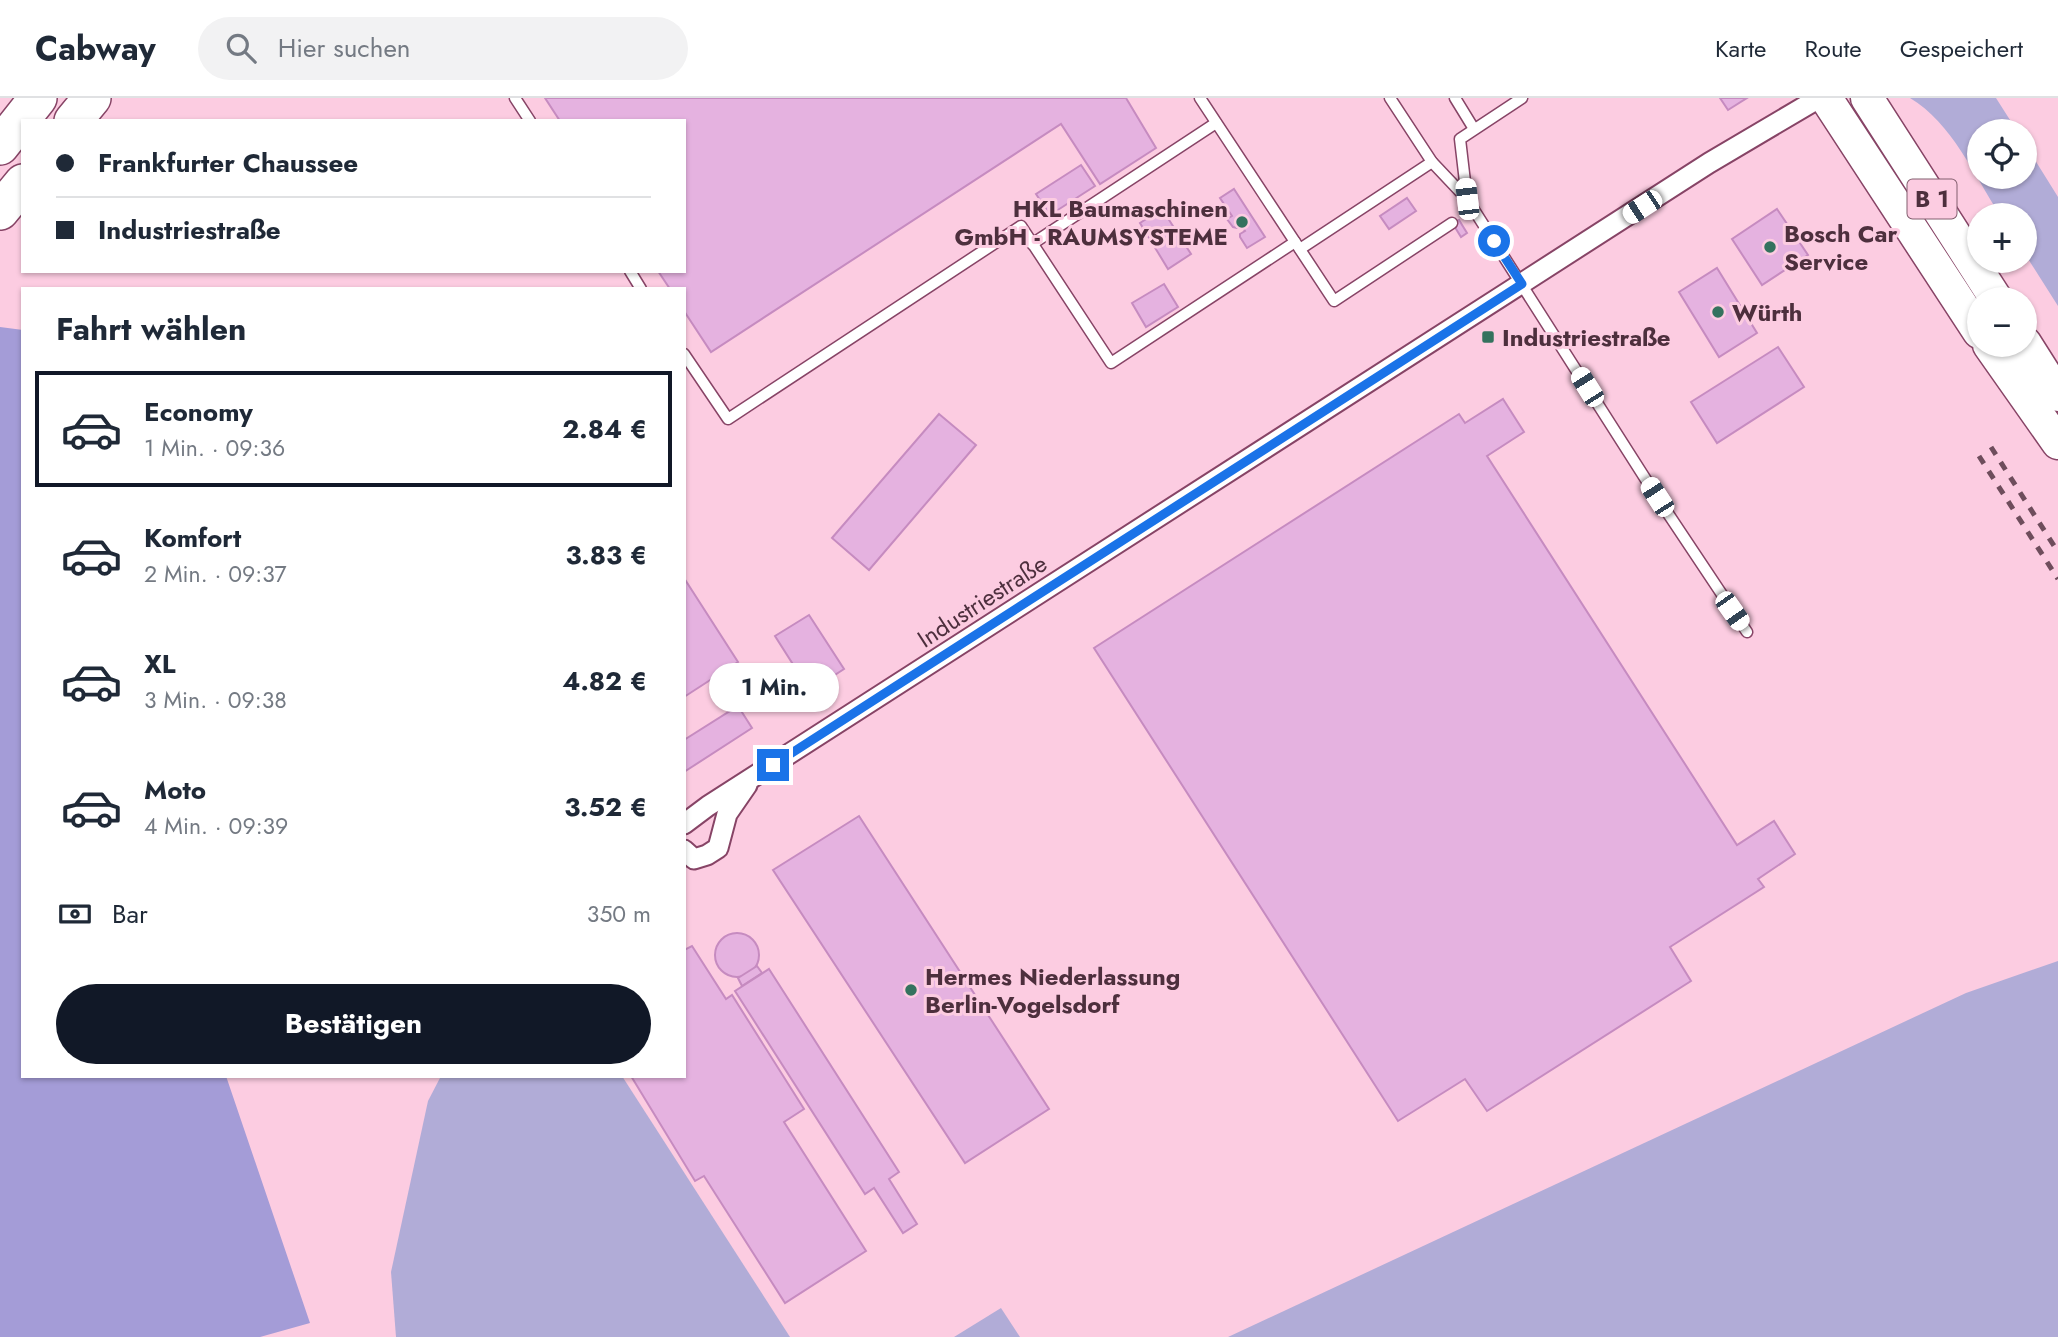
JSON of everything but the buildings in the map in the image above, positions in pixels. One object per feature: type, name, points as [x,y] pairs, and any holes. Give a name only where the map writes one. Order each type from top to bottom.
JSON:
[{"type":"highway","points":[[21,119],[38,98]]},
{"type":"highway","points":[[76,119],[92,98]]},
{"type":"highway","points":[[0,146],[21,119]]},
{"type":"highway","points":[[0,211],[21,185]]},
{"type":"main road","name":"B 1","points":[[1826,98],[1967,313]]},
{"type":"main road","name":"B 1","points":[[1867,98],[1988,287]]},
{"type":"main road","points":[[1999,357],[2053,419]]},
{"type":"main road","points":[[2032,357],[2053,419]]},
{"type":"street","name":"Industriestraße","points":[[686,823],[1709,163],[1819,98]]},
{"type":"street","name":"Industriestraße","points":[[686,852],[694,859],[718,848],[727,814],[752,779]]},
{"type":"lane","points":[[515,98],[529,119]]},
{"type":"lane","points":[[1200,98],[1334,301],[1452,223]]},
{"type":"lane","points":[[1390,98],[1432,162],[1467,199],[1717,590],[1748,632]]},
{"type":"lane","points":[[1455,98],[1474,129]]},
{"type":"lane","points":[[1467,199],[1460,139],[1522,98]]},
{"type":"lane","points":[[1032,244],[1216,123]]},
{"type":"lane","points":[[686,357],[727,419],[1021,226],[1111,363],[1432,162]]},
{"type":"shaded area","points":[[1910,98],[1996,98],[2009,119],[1967,119],[1967,161],[1950,135],[1925,109]]},
{"type":"shaded area","points":[[2037,163],[2058,197],[2058,306],[2037,273],[2037,203],[1993,203],[1984,189],[2037,189]]},
{"type":"shaded area","points":[[0,327],[21,330],[21,1078],[227,1078],[310,1323],[260,1337],[0,1337]]},
{"type":"shaded area","points":[[2058,961],[2058,1337],[1228,1337],[1966,993]]},
{"type":"shaded area","points":[[440,1078],[623,1078],[790,1337],[396,1337],[391,1272],[428,1101]]},
{"type":"shaded area","points":[[1001,1308],[1020,1337],[954,1337]]},
{"type":"railway","points":[[1991,447],[2058,552]]},
{"type":"railway","points":[[1979,456],[2058,579]]},
{"type":"place","name":"HKL Baumaschinen GmbH - RAUMSYSTEME","points":[[1242,222]]},
{"type":"place","name":"Bosch Car Service","points":[[1770,247]]},
{"type":"place","name":"Würth","points":[[1718,312]]},
{"type":"place","name":"Industriestraße","points":[[1488,337]]},
{"type":"place","name":"Hermes Niederlassung Berlin-Vogelsdorf","points":[[911,990]]},
{"type":"route","points":[[773,765],[1522,284],[1494,241]]}]
